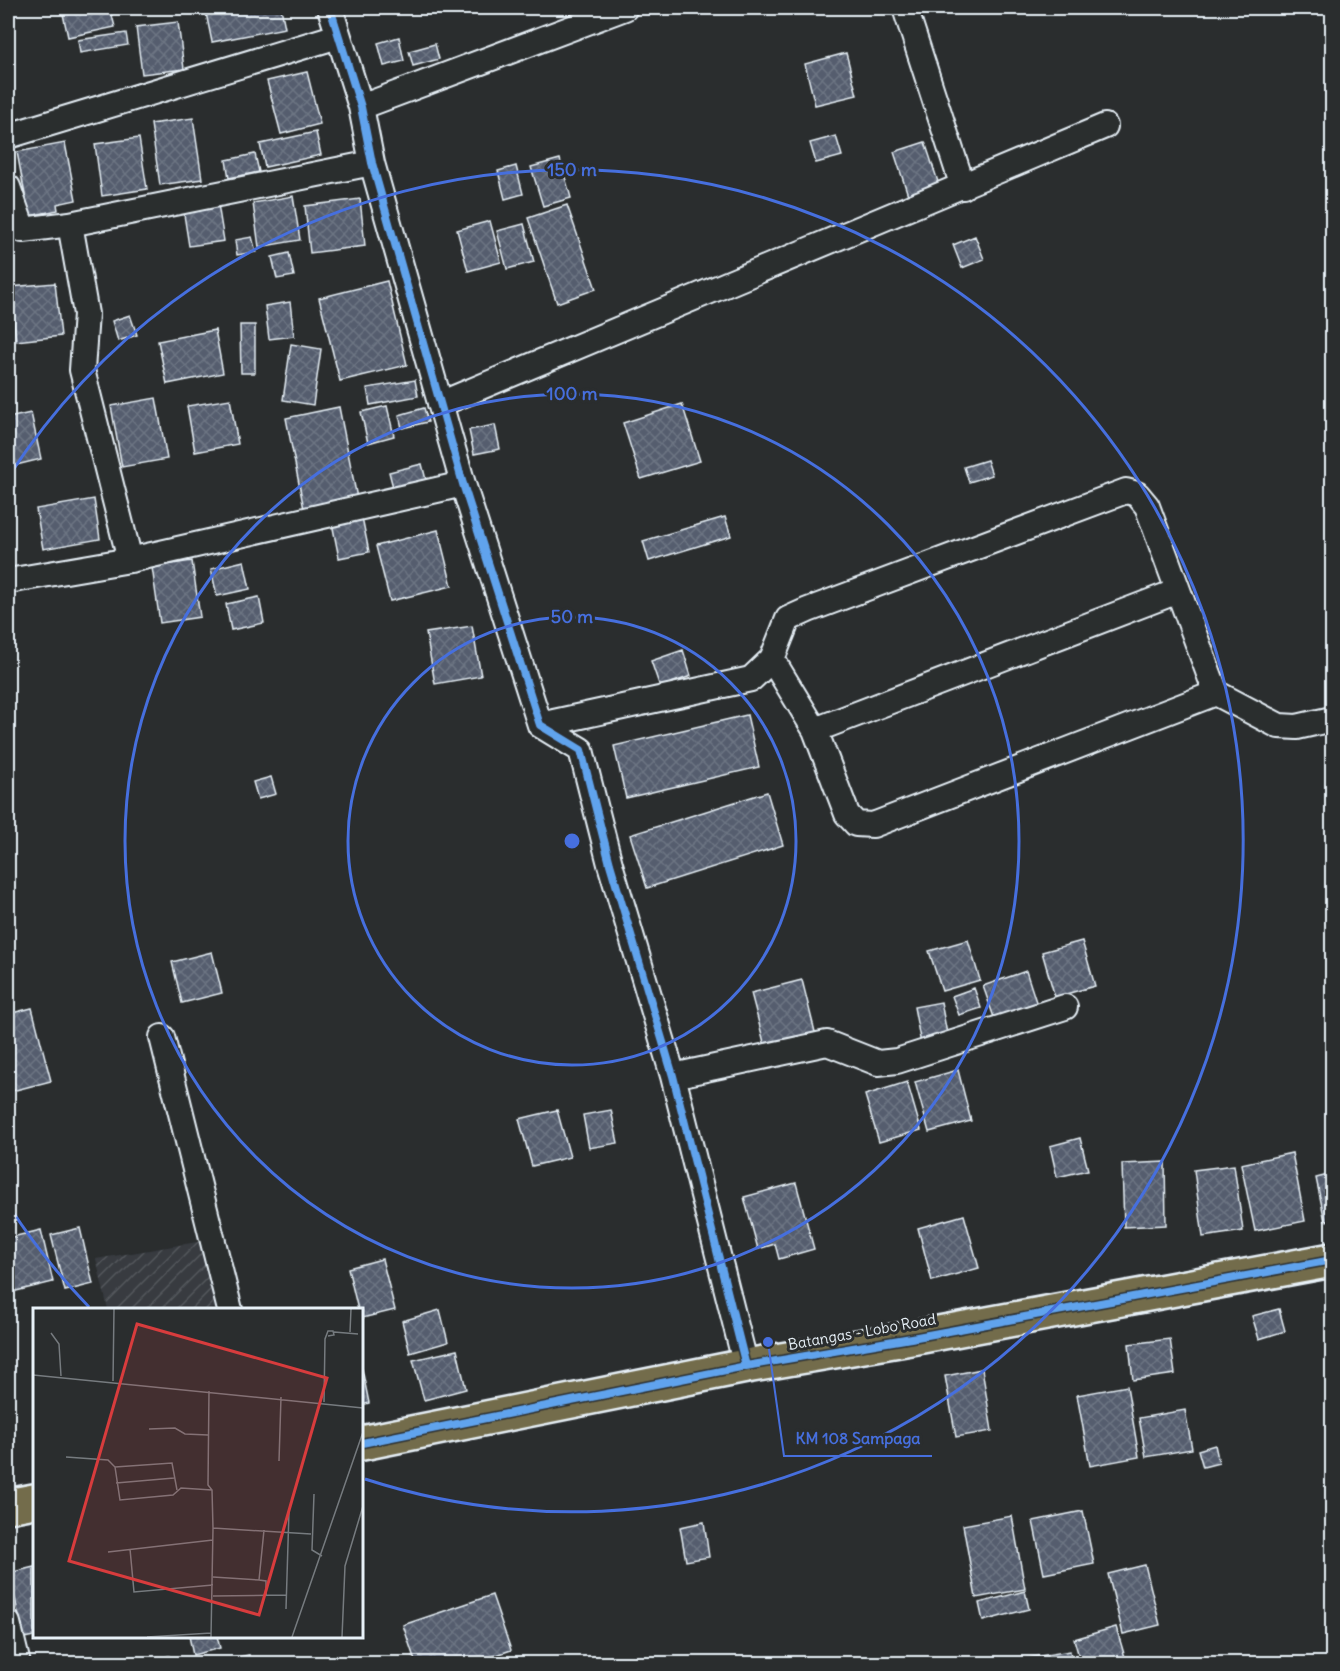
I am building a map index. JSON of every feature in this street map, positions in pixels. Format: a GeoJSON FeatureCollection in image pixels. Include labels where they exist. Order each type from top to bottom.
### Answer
{"type":"FeatureCollection","features":[{"type":"Feature","properties":{"kind":"main road","name":"Batangas - Lobo Road"},"geometry":{"type":"LineString","coordinates":[[363,1443],[746,1366],[1332,1260]]}},
{"type":"Feature","properties":{"kind":"main road"},"geometry":{"type":"LineString","coordinates":[[8,1506],[33,1501]]}},
{"type":"Feature","properties":{"kind":"street"},"geometry":{"type":"LineString","coordinates":[[330,8],[361,107],[372,163],[463,484],[540,725],[581,750],[613,875],[673,1076],[746,1366]]}},
{"type":"Feature","properties":{"kind":"street"},"geometry":{"type":"LineString","coordinates":[[361,107],[625,8]]}},
{"type":"Feature","properties":{"kind":"street"},"geometry":{"type":"LineString","coordinates":[[905,8],[963,187]]}},
{"type":"Feature","properties":{"kind":"street"},"geometry":{"type":"LineString","coordinates":[[8,136],[338,36]]}},
{"type":"Feature","properties":{"kind":"street"},"geometry":{"type":"LineString","coordinates":[[440,404],[1105,126]]}},
{"type":"Feature","properties":{"kind":"street"},"geometry":{"type":"LineString","coordinates":[[8,187],[23,230],[70,224],[372,163]]}},
{"type":"Feature","properties":{"kind":"street"},"geometry":{"type":"LineString","coordinates":[[70,224],[86,314],[82,370],[130,560]]}},
{"type":"Feature","properties":{"kind":"street"},"geometry":{"type":"LineString","coordinates":[[8,581],[130,560],[463,484]]}},
{"type":"Feature","properties":{"kind":"street"},"geometry":{"type":"LineString","coordinates":[[540,725],[751,679],[772,659],[788,619],[1126,491],[1137,494],[1147,506],[1216,693],[1279,726],[1296,727],[1332,719]]}},
{"type":"Feature","properties":{"kind":"street"},"geometry":{"type":"LineString","coordinates":[[815,730],[1178,591]]}},
{"type":"Feature","properties":{"kind":"street"},"geometry":{"type":"LineString","coordinates":[[772,659],[815,730],[847,814],[856,824],[873,825],[1216,693]]}},
{"type":"Feature","properties":{"kind":"street"},"geometry":{"type":"LineString","coordinates":[[673,1076],[827,1043],[878,1063],[897,1061],[1065,1007]]}},
{"type":"Feature","properties":{"kind":"street"},"geometry":{"type":"LineString","coordinates":[[162,1036],[230,1308]]}},
{"type":"Feature","properties":{"kind":"street"},"geometry":{"type":"LineString","coordinates":[[8,1623],[18,1664]]}},
{"type":"Feature","properties":{"kind":"shaded area"},"geometry":{"type":"Polygon","coordinates":[[[203,1241],[219,1308],[108,1308],[96,1259],[203,1241]]]}},
{"type":"Feature","properties":{"kind":"building"},"geometry":{"type":"Polygon","coordinates":[[[95,8],[110,8],[115,27],[68,37],[63,14],[95,8]]]}},
{"type":"Feature","properties":{"kind":"building"},"geometry":{"type":"Polygon","coordinates":[[[205,8],[281,8],[285,28],[212,42],[205,8]]]}},
{"type":"Feature","properties":{"kind":"building"},"geometry":{"type":"Polygon","coordinates":[[[178,22],[184,69],[142,74],[136,27],[178,22]]]}},
{"type":"Feature","properties":{"kind":"building"},"geometry":{"type":"Polygon","coordinates":[[[126,33],[128,45],[80,53],[78,40],[126,33]]]}},
{"type":"Feature","properties":{"kind":"building"},"geometry":{"type":"Polygon","coordinates":[[[399,37],[404,61],[384,66],[378,43],[399,37]]]}},
{"type":"Feature","properties":{"kind":"building"},"geometry":{"type":"Polygon","coordinates":[[[435,44],[439,59],[413,66],[409,51],[435,44]]]}},
{"type":"Feature","properties":{"kind":"building"},"geometry":{"type":"Polygon","coordinates":[[[846,53],[857,95],[815,105],[805,64],[846,53]]]}},
{"type":"Feature","properties":{"kind":"building"},"geometry":{"type":"Polygon","coordinates":[[[307,72],[320,124],[281,134],[267,81],[307,72]]]}},
{"type":"Feature","properties":{"kind":"building"},"geometry":{"type":"Polygon","coordinates":[[[193,118],[202,179],[160,185],[151,124],[193,118]]]}},
{"type":"Feature","properties":{"kind":"building"},"geometry":{"type":"Polygon","coordinates":[[[316,132],[321,155],[265,167],[260,144],[316,132]]]}},
{"type":"Feature","properties":{"kind":"building"},"geometry":{"type":"Polygon","coordinates":[[[836,136],[842,156],[816,163],[810,143],[836,136]]]}},
{"type":"Feature","properties":{"kind":"building"},"geometry":{"type":"Polygon","coordinates":[[[139,138],[147,189],[102,196],[95,144],[139,138]]]}},
{"type":"Feature","properties":{"kind":"building"},"geometry":{"type":"Polygon","coordinates":[[[925,142],[940,188],[909,198],[894,152],[925,142]]]}},
{"type":"Feature","properties":{"kind":"building"},"geometry":{"type":"Polygon","coordinates":[[[65,143],[76,200],[57,204],[58,210],[29,216],[17,152],[65,143]]]}},
{"type":"Feature","properties":{"kind":"building"},"geometry":{"type":"Polygon","coordinates":[[[255,154],[259,172],[229,178],[226,160],[255,154]]]}},
{"type":"Feature","properties":{"kind":"building"},"geometry":{"type":"Polygon","coordinates":[[[560,159],[571,198],[543,206],[531,167],[560,159]]]}},
{"type":"Feature","properties":{"kind":"building"},"geometry":{"type":"Polygon","coordinates":[[[516,166],[523,194],[505,199],[498,171],[516,166]]]}},
{"type":"Feature","properties":{"kind":"building"},"geometry":{"type":"Polygon","coordinates":[[[293,196],[300,240],[259,247],[253,203],[293,196]]]}},
{"type":"Feature","properties":{"kind":"building"},"geometry":{"type":"Polygon","coordinates":[[[360,199],[365,246],[310,253],[305,206],[360,199]]]}},
{"type":"Feature","properties":{"kind":"building"},"geometry":{"type":"Polygon","coordinates":[[[218,204],[224,241],[189,246],[183,208],[218,204]]]}},
{"type":"Feature","properties":{"kind":"building"},"geometry":{"type":"Polygon","coordinates":[[[567,205],[596,289],[557,303],[528,218],[567,205]]]}},
{"type":"Feature","properties":{"kind":"building"},"geometry":{"type":"Polygon","coordinates":[[[490,221],[501,262],[468,271],[457,230],[490,221]]]}},
{"type":"Feature","properties":{"kind":"building"},"geometry":{"type":"Polygon","coordinates":[[[524,224],[534,262],[507,269],[497,231],[524,224]]]}},
{"type":"Feature","properties":{"kind":"building"},"geometry":{"type":"Polygon","coordinates":[[[975,236],[984,259],[962,268],[953,245],[975,236]]]}},
{"type":"Feature","properties":{"kind":"building"},"geometry":{"type":"Polygon","coordinates":[[[252,237],[256,252],[237,255],[235,240],[252,237]]]}},
{"type":"Feature","properties":{"kind":"building"},"geometry":{"type":"Polygon","coordinates":[[[289,253],[294,276],[277,279],[272,257],[289,253]]]}},
{"type":"Feature","properties":{"kind":"building"},"geometry":{"type":"Polygon","coordinates":[[[387,281],[407,365],[340,381],[319,298],[387,281]]]}},
{"type":"Feature","properties":{"kind":"building"},"geometry":{"type":"Polygon","coordinates":[[[55,283],[61,336],[16,341],[10,287],[55,283]]]}},
{"type":"Feature","properties":{"kind":"building"},"geometry":{"type":"Polygon","coordinates":[[[290,302],[294,336],[269,339],[265,306],[290,302]]]}},
{"type":"Feature","properties":{"kind":"building"},"geometry":{"type":"Polygon","coordinates":[[[130,315],[137,335],[118,341],[112,321],[130,315]]]}},
{"type":"Feature","properties":{"kind":"building"},"geometry":{"type":"Polygon","coordinates":[[[240,325],[255,325],[255,373],[241,373],[240,325]]]}},
{"type":"Feature","properties":{"kind":"building"},"geometry":{"type":"Polygon","coordinates":[[[215,330],[223,373],[167,384],[158,341],[215,330]]]}},
{"type":"Feature","properties":{"kind":"building"},"geometry":{"type":"Polygon","coordinates":[[[291,344],[321,349],[313,405],[283,400],[291,344]]]}},
{"type":"Feature","properties":{"kind":"building"},"geometry":{"type":"Polygon","coordinates":[[[415,380],[418,396],[370,405],[367,388],[415,380]]]}},
{"type":"Feature","properties":{"kind":"building"},"geometry":{"type":"Polygon","coordinates":[[[156,398],[167,459],[122,467],[111,406],[156,398]]]}},
{"type":"Feature","properties":{"kind":"building"},"geometry":{"type":"Polygon","coordinates":[[[230,399],[238,444],[195,452],[187,406],[230,399]]]}},
{"type":"Feature","properties":{"kind":"building"},"geometry":{"type":"Polygon","coordinates":[[[682,404],[700,461],[641,479],[623,423],[682,404]]]}},
{"type":"Feature","properties":{"kind":"building"},"geometry":{"type":"Polygon","coordinates":[[[387,406],[394,436],[368,443],[361,412],[387,406]]]}},
{"type":"Feature","properties":{"kind":"building"},"geometry":{"type":"Polygon","coordinates":[[[339,407],[357,498],[304,509],[286,418],[339,407]]]}},
{"type":"Feature","properties":{"kind":"building"},"geometry":{"type":"Polygon","coordinates":[[[424,408],[428,422],[402,428],[399,415],[424,408]]]}},
{"type":"Feature","properties":{"kind":"building"},"geometry":{"type":"Polygon","coordinates":[[[31,413],[41,459],[8,467],[8,418],[31,413]]]}},
{"type":"Feature","properties":{"kind":"building"},"geometry":{"type":"Polygon","coordinates":[[[495,425],[500,449],[474,454],[469,430],[495,425]]]}},
{"type":"Feature","properties":{"kind":"building"},"geometry":{"type":"Polygon","coordinates":[[[987,460],[992,475],[969,482],[964,467],[987,460]]]}},
{"type":"Feature","properties":{"kind":"building"},"geometry":{"type":"Polygon","coordinates":[[[422,464],[427,484],[394,491],[389,472],[422,464]]]}},
{"type":"Feature","properties":{"kind":"building"},"geometry":{"type":"Polygon","coordinates":[[[94,499],[100,539],[43,549],[36,509],[94,499]]]}},
{"type":"Feature","properties":{"kind":"building"},"geometry":{"type":"Polygon","coordinates":[[[362,517],[369,552],[339,558],[332,523],[362,517]]]}},
{"type":"Feature","properties":{"kind":"building"},"geometry":{"type":"Polygon","coordinates":[[[725,517],[731,536],[649,561],[643,541],[725,517]]]}},
{"type":"Feature","properties":{"kind":"building"},"geometry":{"type":"Polygon","coordinates":[[[438,530],[452,586],[390,601],[376,546],[438,530]]]}},
{"type":"Feature","properties":{"kind":"building"},"geometry":{"type":"Polygon","coordinates":[[[192,561],[200,617],[160,623],[152,567],[192,561]]]}},
{"type":"Feature","properties":{"kind":"building"},"geometry":{"type":"Polygon","coordinates":[[[244,561],[250,589],[217,596],[211,569],[244,561]]]}},
{"type":"Feature","properties":{"kind":"building"},"geometry":{"type":"Polygon","coordinates":[[[259,597],[264,623],[231,630],[226,604],[259,597]]]}},
{"type":"Feature","properties":{"kind":"building"},"geometry":{"type":"Polygon","coordinates":[[[472,626],[481,676],[435,684],[426,633],[472,626]]]}},
{"type":"Feature","properties":{"kind":"building"},"geometry":{"type":"Polygon","coordinates":[[[683,650],[691,676],[660,687],[651,661],[683,650]]]}},
{"type":"Feature","properties":{"kind":"building"},"geometry":{"type":"Polygon","coordinates":[[[747,715],[759,767],[626,798],[614,746],[747,715]]]}},
{"type":"Feature","properties":{"kind":"building"},"geometry":{"type":"Polygon","coordinates":[[[271,777],[276,794],[258,799],[253,782],[271,777]]]}},
{"type":"Feature","properties":{"kind":"building"},"geometry":{"type":"Polygon","coordinates":[[[767,792],[783,845],[647,888],[630,835],[767,792]]]}},
{"type":"Feature","properties":{"kind":"building"},"geometry":{"type":"Polygon","coordinates":[[[968,940],[980,980],[942,991],[929,951],[968,940]]]}},
{"type":"Feature","properties":{"kind":"building"},"geometry":{"type":"Polygon","coordinates":[[[1082,941],[1095,986],[1055,997],[1042,952],[1082,941]]]}},
{"type":"Feature","properties":{"kind":"building"},"geometry":{"type":"Polygon","coordinates":[[[212,952],[222,993],[182,1003],[172,962],[212,952]]]}},
{"type":"Feature","properties":{"kind":"building"},"geometry":{"type":"Polygon","coordinates":[[[1026,971],[1038,1008],[996,1023],[983,986],[1026,971]]]}},
{"type":"Feature","properties":{"kind":"building"},"geometry":{"type":"Polygon","coordinates":[[[802,980],[816,1036],[766,1050],[751,993],[802,980]]]}},
{"type":"Feature","properties":{"kind":"building"},"geometry":{"type":"Polygon","coordinates":[[[974,988],[981,1008],[959,1015],[952,996],[974,988]]]}},
{"type":"Feature","properties":{"kind":"building"},"geometry":{"type":"Polygon","coordinates":[[[941,1002],[948,1039],[921,1044],[914,1007],[941,1002]]]}},
{"type":"Feature","properties":{"kind":"building"},"geometry":{"type":"Polygon","coordinates":[[[32,1008],[51,1081],[8,1092],[8,1014],[32,1008]]]}},
{"type":"Feature","properties":{"kind":"building"},"geometry":{"type":"Polygon","coordinates":[[[958,1070],[971,1121],[929,1132],[915,1082],[958,1070]]]}},
{"type":"Feature","properties":{"kind":"building"},"geometry":{"type":"Polygon","coordinates":[[[907,1082],[921,1130],[879,1142],[865,1095],[907,1082]]]}},
{"type":"Feature","properties":{"kind":"building"},"geometry":{"type":"Polygon","coordinates":[[[557,1110],[570,1157],[532,1166],[519,1119],[557,1110]]]}},
{"type":"Feature","properties":{"kind":"building"},"geometry":{"type":"Polygon","coordinates":[[[611,1110],[618,1143],[589,1148],[583,1115],[611,1110]]]}},
{"type":"Feature","properties":{"kind":"building"},"geometry":{"type":"Polygon","coordinates":[[[1080,1138],[1088,1170],[1057,1177],[1050,1146],[1080,1138]]]}},
{"type":"Feature","properties":{"kind":"building"},"geometry":{"type":"Polygon","coordinates":[[[1292,1153],[1305,1221],[1255,1231],[1241,1164],[1292,1153]]]}},
{"type":"Feature","properties":{"kind":"building"},"geometry":{"type":"Polygon","coordinates":[[[1165,1162],[1166,1225],[1124,1227],[1122,1164],[1165,1162]]]}},
{"type":"Feature","properties":{"kind":"building"},"geometry":{"type":"Polygon","coordinates":[[[1234,1165],[1243,1231],[1203,1237],[1194,1170],[1234,1165]]]}},
{"type":"Feature","properties":{"kind":"building"},"geometry":{"type":"Polygon","coordinates":[[[1332,1174],[1332,1220],[1325,1221],[1316,1178],[1332,1174]]]}},
{"type":"Feature","properties":{"kind":"building"},"geometry":{"type":"Polygon","coordinates":[[[796,1183],[814,1249],[779,1259],[775,1244],[758,1249],[744,1197],[796,1183]]]}},
{"type":"Feature","properties":{"kind":"building"},"geometry":{"type":"Polygon","coordinates":[[[964,1215],[979,1268],[932,1281],[918,1228],[964,1215]]]}},
{"type":"Feature","properties":{"kind":"building"},"geometry":{"type":"Polygon","coordinates":[[[80,1228],[93,1284],[65,1291],[51,1235],[80,1228]]]}},
{"type":"Feature","properties":{"kind":"building"},"geometry":{"type":"Polygon","coordinates":[[[41,1230],[53,1282],[8,1293],[8,1238],[41,1230]]]}},
{"type":"Feature","properties":{"kind":"building"},"geometry":{"type":"Polygon","coordinates":[[[382,1259],[395,1310],[363,1318],[363,1308],[358,1308],[348,1268],[382,1259]]]}},
{"type":"Feature","properties":{"kind":"building"},"geometry":{"type":"Polygon","coordinates":[[[1279,1309],[1285,1331],[1259,1339],[1252,1316],[1279,1309]]]}},
{"type":"Feature","properties":{"kind":"building"},"geometry":{"type":"Polygon","coordinates":[[[440,1310],[448,1342],[410,1353],[402,1321],[440,1310]]]}},
{"type":"Feature","properties":{"kind":"building"},"geometry":{"type":"Polygon","coordinates":[[[1170,1339],[1175,1374],[1133,1380],[1129,1344],[1170,1339]]]}},
{"type":"Feature","properties":{"kind":"building"},"geometry":{"type":"Polygon","coordinates":[[[457,1350],[466,1389],[424,1400],[413,1360],[457,1350]]]}},
{"type":"Feature","properties":{"kind":"building"},"geometry":{"type":"Polygon","coordinates":[[[982,1369],[992,1431],[956,1437],[945,1376],[982,1369]]]}},
{"type":"Feature","properties":{"kind":"building"},"geometry":{"type":"Polygon","coordinates":[[[363,1374],[369,1403],[363,1405],[363,1374]]]}},
{"type":"Feature","properties":{"kind":"building"},"geometry":{"type":"Polygon","coordinates":[[[1127,1386],[1139,1457],[1090,1466],[1077,1395],[1127,1386]]]}},
{"type":"Feature","properties":{"kind":"building"},"geometry":{"type":"Polygon","coordinates":[[[1185,1410],[1192,1449],[1146,1457],[1139,1418],[1185,1410]]]}},
{"type":"Feature","properties":{"kind":"building"},"geometry":{"type":"Polygon","coordinates":[[[1215,1445],[1219,1463],[1203,1467],[1198,1450],[1215,1445]]]}},
{"type":"Feature","properties":{"kind":"building"},"geometry":{"type":"Polygon","coordinates":[[[1083,1511],[1094,1564],[1044,1574],[1033,1521],[1083,1511]]]}},
{"type":"Feature","properties":{"kind":"building"},"geometry":{"type":"Polygon","coordinates":[[[1012,1516],[1025,1589],[976,1598],[963,1525],[1012,1516]]]}},
{"type":"Feature","properties":{"kind":"building"},"geometry":{"type":"Polygon","coordinates":[[[704,1522],[709,1557],[686,1561],[680,1527],[704,1522]]]}},
{"type":"Feature","properties":{"kind":"building"},"geometry":{"type":"Polygon","coordinates":[[[1145,1565],[1160,1625],[1123,1634],[1108,1574],[1145,1565]]]}},
{"type":"Feature","properties":{"kind":"building"},"geometry":{"type":"Polygon","coordinates":[[[33,1567],[33,1636],[24,1638],[9,1573],[33,1567]]]}},
{"type":"Feature","properties":{"kind":"building"},"geometry":{"type":"Polygon","coordinates":[[[1025,1591],[1029,1609],[983,1621],[979,1603],[1025,1591]]]}},
{"type":"Feature","properties":{"kind":"building"},"geometry":{"type":"Polygon","coordinates":[[[492,1595],[511,1650],[471,1664],[416,1664],[403,1625],[492,1595]]]}},
{"type":"Feature","properties":{"kind":"building"},"geometry":{"type":"Polygon","coordinates":[[[1116,1627],[1127,1664],[1081,1664],[1074,1639],[1116,1627]]]}},
{"type":"Feature","properties":{"kind":"building"},"geometry":{"type":"Polygon","coordinates":[[[189,1638],[218,1638],[220,1648],[193,1655],[189,1638]]]}},
{"type":"Feature","properties":{"kind":"building"},"geometry":{"type":"Polygon","coordinates":[[[1070,1651],[1072,1664],[1028,1664],[1027,1658],[1070,1651]]]}},
{"type":"Feature","properties":{"kind":"building"},"geometry":{"type":"Polygon","coordinates":[[[249,1655],[251,1664],[207,1664],[249,1655]]]}},
{"type":"Feature","properties":{"kind":"building"},"geometry":{"type":"Polygon","coordinates":[[[169,1656],[171,1664],[139,1664],[139,1663],[169,1656]]]}},
{"type":"Feature","properties":{"kind":"cycle path"},"geometry":{"type":"LineString","coordinates":[[330,8],[361,107],[372,163],[463,484],[540,725],[581,750],[610,864],[673,1076],[746,1366]]}},
{"type":"Feature","properties":{"kind":"cycle path"},"geometry":{"type":"LineString","coordinates":[[363,1443],[746,1366],[917,1337],[1332,1260]]}},
{"type":"Feature","properties":{"kind":"place","name":"KM 108 Sampaga"},"geometry":{"type":"Point","coordinates":[768,1342]}}]}
